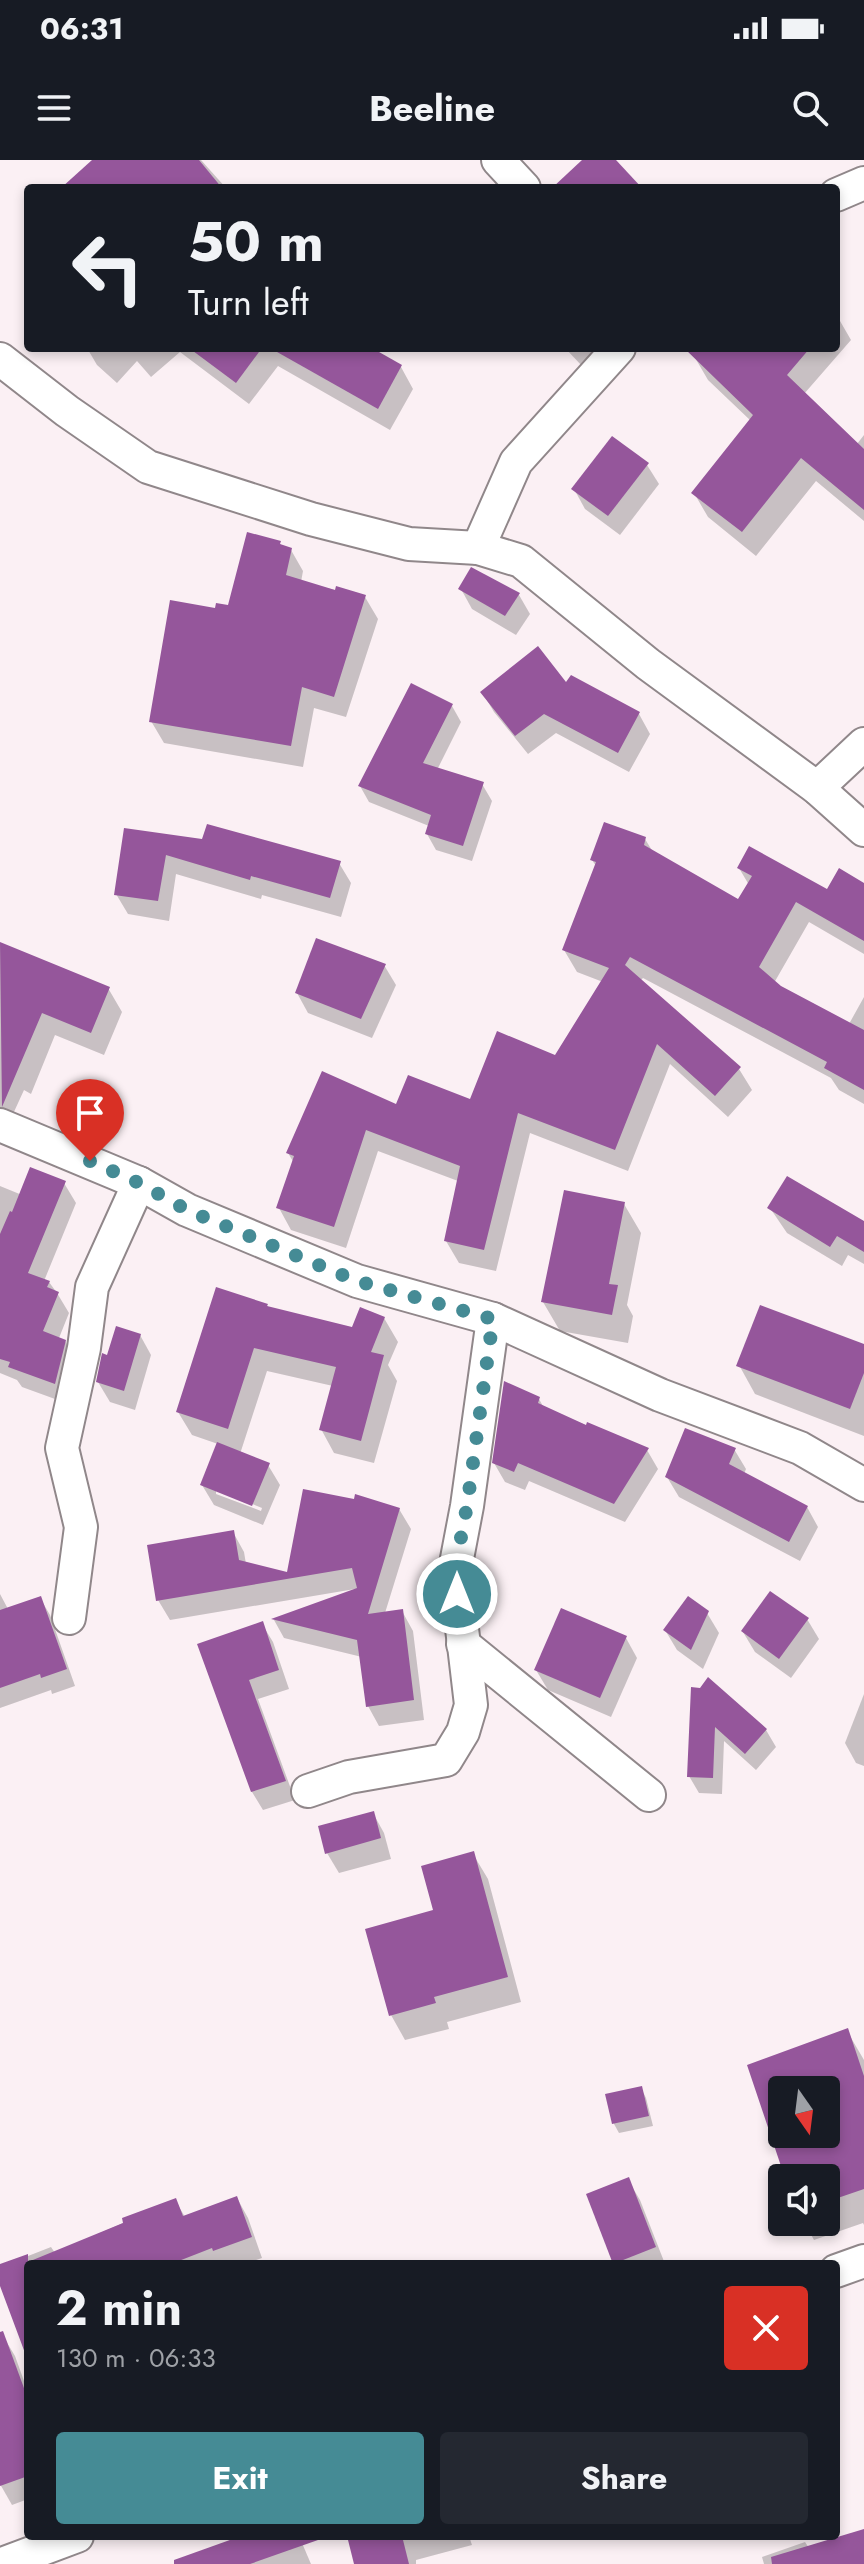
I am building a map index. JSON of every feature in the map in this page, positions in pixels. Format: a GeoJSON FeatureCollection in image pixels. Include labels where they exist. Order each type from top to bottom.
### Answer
{"type":"FeatureCollection","features":[{"type":"Feature","properties":{"kind":"street"},"geometry":{"type":"LineString","coordinates":[[498,160],[520,184]]}},
{"type":"Feature","properties":{"kind":"street"},"geometry":{"type":"LineString","coordinates":[[840,193],[864,183]]}},
{"type":"Feature","properties":{"kind":"street"},"geometry":{"type":"LineString","coordinates":[[478,548],[516,462],[615,352]]}},
{"type":"Feature","properties":{"kind":"street"},"geometry":{"type":"LineString","coordinates":[[0,359],[67,411],[148,467],[311,519],[409,544],[478,548],[521,561],[648,664],[817,788],[864,830]]}},
{"type":"Feature","properties":{"kind":"street"},"geometry":{"type":"LineString","coordinates":[[817,788],[864,744]]}},
{"type":"Feature","properties":{"kind":"street"},"geometry":{"type":"LineString","coordinates":[[0,1125],[139,1183],[187,1210],[357,1281],[493,1319],[660,1395],[800,1448],[864,1485]]}},
{"type":"Feature","properties":{"kind":"street"},"geometry":{"type":"LineString","coordinates":[[69,1618],[81,1527],[62,1448],[84,1348],[92,1287],[139,1183]]}},
{"type":"Feature","properties":{"kind":"street"},"geometry":{"type":"LineString","coordinates":[[308,1791],[349,1777],[446,1760],[463,1732],[471,1705],[455,1569],[493,1319]]}},
{"type":"Feature","properties":{"kind":"street"},"geometry":{"type":"LineString","coordinates":[[463,1644],[649,1795]]}},
{"type":"Feature","properties":{"kind":"street"},"geometry":{"type":"LineString","coordinates":[[840,2270],[864,2261]]}},
{"type":"Feature","properties":{"kind":"street"},"geometry":{"type":"LineString","coordinates":[[4,2555],[62,2540]]}},
{"type":"Feature","properties":{"kind":"building"},"geometry":{"type":"Polygon","coordinates":[[[92,160],[199,160],[219,184],[65,184],[92,160]]]}},
{"type":"Feature","properties":{"kind":"building"},"geometry":{"type":"Polygon","coordinates":[[[582,160],[616,160],[638,184],[556,184],[582,160]]]}},
{"type":"Feature","properties":{"kind":"building"},"geometry":{"type":"Polygon","coordinates":[[[194,352],[259,352],[236,383],[194,352]]]}},
{"type":"Feature","properties":{"kind":"building"},"geometry":{"type":"Polygon","coordinates":[[[277,352],[379,352],[402,365],[378,409],[277,352]]]}},
{"type":"Feature","properties":{"kind":"building"},"geometry":{"type":"Polygon","coordinates":[[[688,352],[807,352],[787,375],[864,449],[864,510],[801,458],[742,532],[691,493],[753,415],[688,352]]]}},
{"type":"Feature","properties":{"kind":"building"},"geometry":{"type":"Polygon","coordinates":[[[612,436],[649,463],[608,516],[571,489],[612,436]]]}},
{"type":"Feature","properties":{"kind":"building"},"geometry":{"type":"Polygon","coordinates":[[[247,532],[281,541],[280,544],[292,548],[286,575],[335,590],[336,586],[366,595],[334,697],[302,687],[291,746],[149,722],[170,600],[215,608],[216,603],[228,605],[247,532]]]}},
{"type":"Feature","properties":{"kind":"building"},"geometry":{"type":"Polygon","coordinates":[[[471,567],[520,593],[505,616],[458,589],[471,567]]]}},
{"type":"Feature","properties":{"kind":"building"},"geometry":{"type":"Polygon","coordinates":[[[538,646],[566,682],[571,675],[640,712],[618,753],[544,714],[515,736],[480,692],[538,646]]]}},
{"type":"Feature","properties":{"kind":"building"},"geometry":{"type":"Polygon","coordinates":[[[411,683],[453,704],[423,763],[484,782],[463,846],[425,834],[431,815],[358,786],[411,683]]]}},
{"type":"Feature","properties":{"kind":"building"},"geometry":{"type":"Polygon","coordinates":[[[604,822],[646,837],[644,845],[738,899],[752,876],[737,868],[749,846],[827,889],[839,868],[864,883],[864,941],[796,902],[759,967],[781,986],[864,1030],[864,1090],[824,1068],[827,1062],[630,957],[625,965],[741,1067],[715,1096],[657,1044],[615,1150],[518,1113],[484,1250],[444,1241],[460,1166],[366,1130],[334,1227],[276,1208],[294,1156],[286,1153],[322,1071],[396,1104],[408,1075],[470,1099],[497,1031],[555,1055],[609,968],[562,950],[596,862],[590,860],[604,822]]]}},
{"type":"Feature","properties":{"kind":"building"},"geometry":{"type":"Polygon","coordinates":[[[207,824],[341,861],[330,898],[251,876],[250,880],[166,855],[158,901],[114,895],[124,828],[202,839],[207,824]]]}},
{"type":"Feature","properties":{"kind":"building"},"geometry":{"type":"Polygon","coordinates":[[[316,938],[386,964],[361,1019],[295,993],[316,938]]]}},
{"type":"Feature","properties":{"kind":"building"},"geometry":{"type":"Polygon","coordinates":[[[0,942],[110,987],[91,1033],[42,1013],[2,1107],[0,942]]]}},
{"type":"Feature","properties":{"kind":"building"},"geometry":{"type":"Polygon","coordinates":[[[30,1167],[66,1181],[28,1273],[50,1281],[47,1287],[59,1292],[43,1331],[66,1340],[55,1384],[8,1367],[10,1362],[0,1359],[0,1234],[30,1167]]]}},
{"type":"Feature","properties":{"kind":"building"},"geometry":{"type":"Polygon","coordinates":[[[787,1176],[864,1221],[864,1252],[837,1236],[830,1247],[767,1208],[787,1176]]]}},
{"type":"Feature","properties":{"kind":"building"},"geometry":{"type":"Polygon","coordinates":[[[564,1190],[625,1202],[609,1284],[618,1285],[612,1315],[541,1302],[564,1190]]]}},
{"type":"Feature","properties":{"kind":"building"},"geometry":{"type":"Polygon","coordinates":[[[216,1287],[267,1306],[352,1327],[360,1307],[385,1317],[371,1352],[384,1355],[361,1441],[319,1430],[336,1367],[254,1348],[228,1429],[176,1412],[216,1287]]]}},
{"type":"Feature","properties":{"kind":"building"},"geometry":{"type":"Polygon","coordinates":[[[760,1305],[864,1344],[864,1373],[850,1409],[736,1366],[760,1305]]]}},
{"type":"Feature","properties":{"kind":"building"},"geometry":{"type":"Polygon","coordinates":[[[116,1326],[141,1334],[124,1391],[96,1382],[102,1353],[107,1355],[116,1326]]]}},
{"type":"Feature","properties":{"kind":"building"},"geometry":{"type":"Polygon","coordinates":[[[504,1381],[540,1397],[538,1403],[649,1448],[614,1504],[518,1463],[514,1472],[492,1463],[504,1381]]]}},
{"type":"Feature","properties":{"kind":"building"},"geometry":{"type":"Polygon","coordinates":[[[685,1428],[736,1448],[729,1464],[808,1506],[789,1542],[665,1477],[685,1428]]]}},
{"type":"Feature","properties":{"kind":"building"},"geometry":{"type":"Polygon","coordinates":[[[217,1442],[270,1463],[252,1506],[200,1485],[217,1442]]]}},
{"type":"Feature","properties":{"kind":"building"},"geometry":{"type":"Polygon","coordinates":[[[303,1489],[354,1499],[355,1494],[400,1508],[368,1614],[403,1609],[414,1700],[366,1707],[357,1640],[271,1619],[357,1588],[352,1568],[156,1601],[147,1545],[234,1530],[239,1560],[287,1572],[303,1489]]]}},
{"type":"Feature","properties":{"kind":"building"},"geometry":{"type":"Polygon","coordinates":[[[770,1591],[809,1618],[779,1659],[741,1631],[770,1591]]]}},
{"type":"Feature","properties":{"kind":"building"},"geometry":{"type":"Polygon","coordinates":[[[41,1596],[67,1669],[41,1678],[40,1674],[0,1688],[0,1610],[41,1596]]]}},
{"type":"Feature","properties":{"kind":"building"},"geometry":{"type":"Polygon","coordinates":[[[688,1596],[709,1611],[691,1650],[663,1630],[688,1596]]]}},
{"type":"Feature","properties":{"kind":"building"},"geometry":{"type":"Polygon","coordinates":[[[561,1608],[627,1636],[600,1698],[534,1670],[561,1608]]]}},
{"type":"Feature","properties":{"kind":"building"},"geometry":{"type":"Polygon","coordinates":[[[263,1621],[279,1670],[249,1680],[286,1781],[251,1792],[197,1644],[263,1621]]]}},
{"type":"Feature","properties":{"kind":"building"},"geometry":{"type":"Polygon","coordinates":[[[708,1677],[767,1729],[745,1754],[715,1727],[713,1778],[687,1777],[691,1687],[700,1688],[708,1677]]]}},
{"type":"Feature","properties":{"kind":"building"},"geometry":{"type":"Polygon","coordinates":[[[374,1811],[381,1838],[325,1854],[318,1826],[374,1811]]]}},
{"type":"Feature","properties":{"kind":"building"},"geometry":{"type":"Polygon","coordinates":[[[474,1851],[508,1977],[434,1997],[436,2003],[389,2016],[365,1929],[433,1910],[421,1866],[474,1851]]]}},
{"type":"Feature","properties":{"kind":"building"},"geometry":{"type":"Polygon","coordinates":[[[848,2028],[864,2076],[864,2189],[840,2197],[840,2164],[780,2164],[775,2148],[840,2148],[840,2076],[768,2076],[768,2127],[747,2065],[848,2028]]]}},
{"type":"Feature","properties":{"kind":"building"},"geometry":{"type":"Polygon","coordinates":[[[642,2086],[649,2116],[612,2124],[605,2094],[642,2086]]]}},
{"type":"Feature","properties":{"kind":"building"},"geometry":{"type":"Polygon","coordinates":[[[629,2177],[656,2247],[623,2260],[611,2260],[586,2194],[629,2177]]]}},
{"type":"Feature","properties":{"kind":"building"},"geometry":{"type":"Polygon","coordinates":[[[237,2196],[252,2237],[181,2260],[33,2260],[123,2223],[122,2218],[176,2198],[183,2216],[237,2196]]]}},
{"type":"Feature","properties":{"kind":"building"},"geometry":{"type":"Polygon","coordinates":[[[28,2254],[28,2260],[24,2260],[24,2350],[0,2286],[0,2264],[28,2254]]]}},
{"type":"Feature","properties":{"kind":"building"},"geometry":{"type":"Polygon","coordinates":[[[3,2331],[24,2388],[24,2477],[0,2486],[0,2332],[3,2331]]]}},
{"type":"Feature","properties":{"kind":"building"},"geometry":{"type":"Polygon","coordinates":[[[864,2529],[864,2564],[772,2564],[771,2557],[827,2540],[840,2540],[840,2536],[864,2529]]]}},
{"type":"Feature","properties":{"kind":"building"},"geometry":{"type":"Polygon","coordinates":[[[230,2540],[318,2540],[250,2564],[174,2564],[174,2560],[230,2540]]]}},
{"type":"Feature","properties":{"kind":"building"},"geometry":{"type":"Polygon","coordinates":[[[348,2540],[403,2540],[409,2564],[354,2564],[348,2540]]]}},
{"type":"Feature","properties":{"kind":"route"},"geometry":{"type":"LineString","coordinates":[[90,1161],[139,1183],[187,1210],[357,1281],[493,1319],[455,1569],[457,1594]]}}]}
